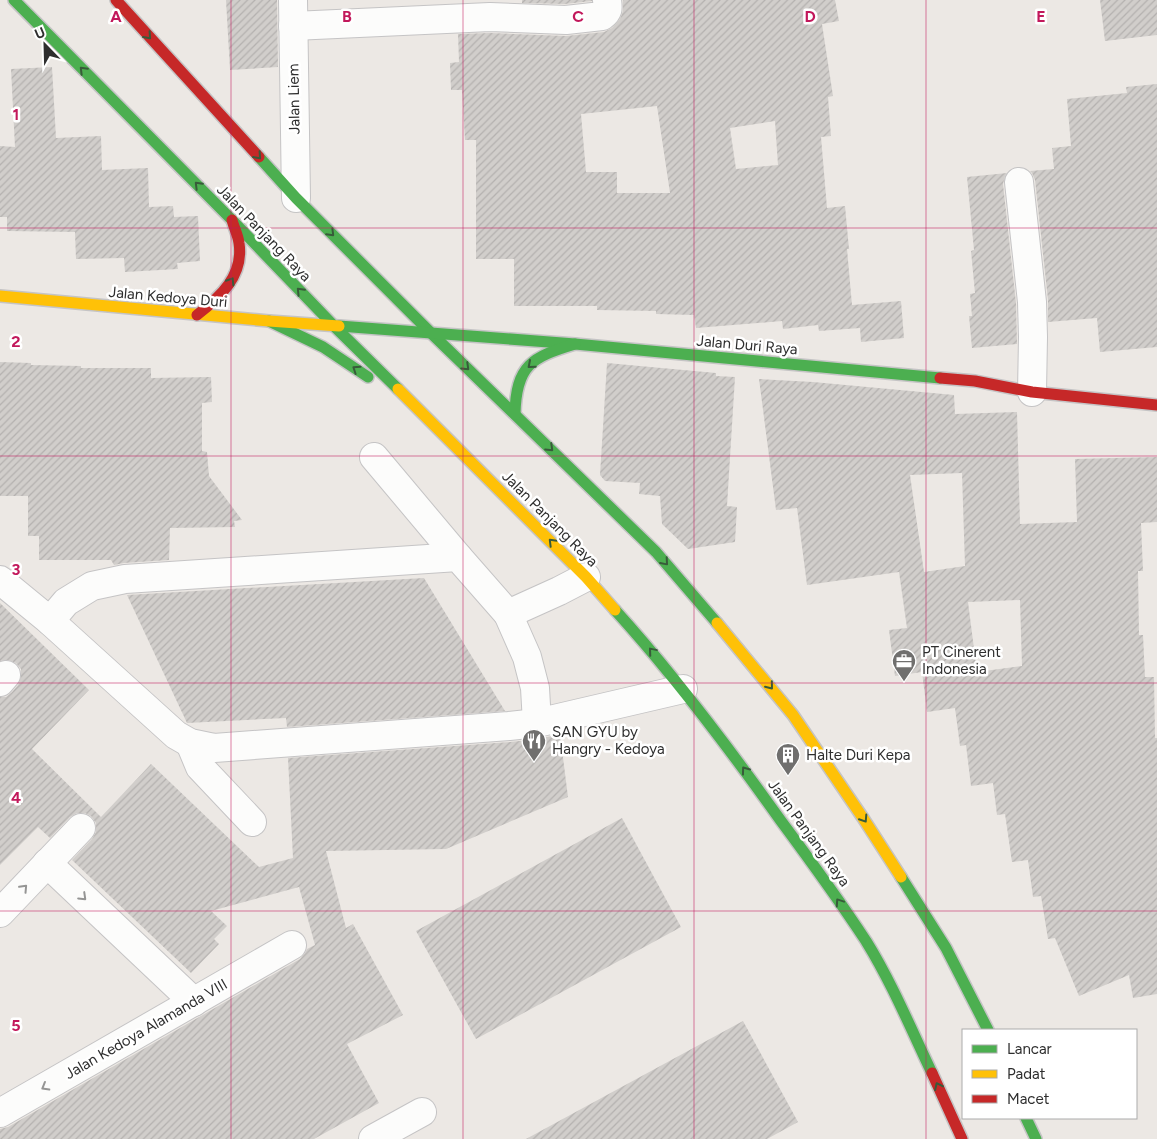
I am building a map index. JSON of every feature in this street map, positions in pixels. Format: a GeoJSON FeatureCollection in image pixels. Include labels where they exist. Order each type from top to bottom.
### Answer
{"type":"FeatureCollection","features":[{"type":"Feature","properties":{"kind":"main road","name":"Jalan Panjang Raya"},"geometry":{"type":"LineString","coordinates":[[14,0],[334,326],[586,577],[683,689],[713,726],[758,788],[866,942],[889,983],[962,1139]]}},
{"type":"Feature","properties":{"kind":"main road"},"geometry":{"type":"LineString","coordinates":[[116,0],[296,198],[430,333],[656,552],[739,648],[793,715],[863,818],[946,948],[987,1029]]}},
{"type":"Feature","properties":{"kind":"main road"},"geometry":{"type":"LineString","coordinates":[[197,315],[228,288],[236,274],[239,259],[239,243],[232,220]]}},
{"type":"Feature","properties":{"kind":"main road","name":"Jalan Kedoya Duri"},"geometry":{"type":"LineString","coordinates":[[0,296],[334,326]]}},
{"type":"Feature","properties":{"kind":"main road"},"geometry":{"type":"LineString","coordinates":[[269,321],[323,347],[426,416]]}},
{"type":"Feature","properties":{"kind":"main road","name":"Jalan Duri Raya"},"geometry":{"type":"LineString","coordinates":[[334,326],[575,344],[975,381],[1032,392],[1157,404]]}},
{"type":"Feature","properties":{"kind":"main road"},"geometry":{"type":"LineString","coordinates":[[515,414],[515,397],[519,381],[526,368],[538,358],[575,344]]}},
{"type":"Feature","properties":{"kind":"main road"},"geometry":{"type":"LineString","coordinates":[[1026,1119],[1036,1139]]}},
{"type":"Feature","properties":{"kind":"street"},"geometry":{"type":"LineString","coordinates":[[292,13],[490,16],[566,20],[602,16],[607,13],[608,4]]}},
{"type":"Feature","properties":{"kind":"street","name":"Jalan Liem"},"geometry":{"type":"LineString","coordinates":[[292,13],[296,198]]}},
{"type":"Feature","properties":{"kind":"street"},"geometry":{"type":"LineString","coordinates":[[1019,182],[1032,302],[1032,392]]}},
{"type":"Feature","properties":{"kind":"street"},"geometry":{"type":"LineString","coordinates":[[374,457],[508,614],[527,657],[535,688],[537,722]]}},
{"type":"Feature","properties":{"kind":"street"},"geometry":{"type":"LineString","coordinates":[[50,622],[66,602],[92,586],[125,579],[458,556]]}},
{"type":"Feature","properties":{"kind":"street"},"geometry":{"type":"LineString","coordinates":[[508,614],[586,577]]}},
{"type":"Feature","properties":{"kind":"street"},"geometry":{"type":"LineString","coordinates":[[0,580],[50,622],[176,735],[190,743],[214,748],[509,726],[537,722],[683,689]]}},
{"type":"Feature","properties":{"kind":"street"},"geometry":{"type":"LineString","coordinates":[[190,743],[200,767],[252,822]]}},
{"type":"Feature","properties":{"kind":"street"},"geometry":{"type":"LineString","coordinates":[[0,914],[81,828]]}},
{"type":"Feature","properties":{"kind":"street"},"geometry":{"type":"LineString","coordinates":[[47,863],[194,1002]]}},
{"type":"Feature","properties":{"kind":"street","name":"Jalan Kedoya Alamanda VIII"},"geometry":{"type":"LineString","coordinates":[[0,1113],[292,945]]}},
{"type":"Feature","properties":{"kind":"street"},"geometry":{"type":"LineString","coordinates":[[373,1139],[422,1112]]}},
{"type":"Feature","properties":{"kind":"building"},"geometry":{"type":"Polygon","coordinates":[[[226,0],[277,0],[278,67],[230,70],[226,0]]]}},
{"type":"Feature","properties":{"kind":"building"},"geometry":{"type":"Polygon","coordinates":[[[522,0],[592,1],[565,4],[522,3],[522,0]]]}},
{"type":"Feature","properties":{"kind":"building"},"geometry":{"type":"Polygon","coordinates":[[[623,0],[835,0],[839,21],[822,24],[833,96],[828,97],[831,136],[821,137],[827,208],[845,206],[852,305],[901,301],[904,338],[861,342],[860,328],[819,331],[818,325],[783,329],[782,321],[696,328],[694,315],[656,314],[656,311],[597,310],[597,306],[514,306],[514,259],[476,259],[476,140],[465,140],[462,90],[451,90],[450,63],[459,62],[458,34],[490,33],[566,36],[604,32],[612,28],[620,19],[623,11],[623,0]],[[657,106],[581,114],[586,172],[617,172],[617,193],[670,193],[657,106]],[[775,121],[730,128],[736,169],[778,165],[775,121]]]}},
{"type":"Feature","properties":{"kind":"building"},"geometry":{"type":"Polygon","coordinates":[[[1100,0],[1157,0],[1157,35],[1105,41],[1100,0]]]}},
{"type":"Feature","properties":{"kind":"building"},"geometry":{"type":"Polygon","coordinates":[[[52,67],[56,138],[101,136],[102,170],[148,168],[149,207],[173,206],[174,217],[198,216],[200,261],[177,263],[178,269],[125,272],[124,258],[76,259],[75,232],[7,231],[7,217],[0,217],[0,146],[15,147],[11,69],[52,67]]]}},
{"type":"Feature","properties":{"kind":"building"},"geometry":{"type":"Polygon","coordinates":[[[1157,84],[1157,347],[1100,352],[1097,318],[1048,322],[1048,300],[1035,180],[1030,171],[1054,169],[1052,148],[1071,146],[1067,99],[1127,93],[1126,87],[1157,84]]]}},
{"type":"Feature","properties":{"kind":"building"},"geometry":{"type":"Polygon","coordinates":[[[1007,173],[1003,184],[1016,303],[1017,344],[972,348],[969,316],[972,316],[970,294],[975,293],[971,251],[974,250],[967,177],[1007,173]]]}},
{"type":"Feature","properties":{"kind":"building"},"geometry":{"type":"Polygon","coordinates":[[[0,362],[81,366],[81,368],[151,368],[151,378],[211,377],[212,402],[202,403],[202,451],[207,452],[209,476],[242,520],[234,521],[235,527],[170,528],[169,560],[114,565],[111,560],[39,560],[39,536],[28,536],[28,496],[0,496],[0,362]]]}},
{"type":"Feature","properties":{"kind":"building"},"geometry":{"type":"Polygon","coordinates":[[[607,363],[716,373],[716,376],[735,377],[727,506],[737,507],[735,542],[688,549],[662,524],[660,496],[639,494],[640,483],[605,481],[600,475],[607,363]]]}},
{"type":"Feature","properties":{"kind":"building"},"geometry":{"type":"Polygon","coordinates":[[[759,379],[954,395],[955,414],[1017,412],[1020,524],[1077,522],[1075,459],[1157,457],[1157,522],[1141,523],[1143,571],[1138,571],[1139,635],[1143,635],[1145,677],[1154,677],[1155,738],[1157,738],[1157,994],[1133,998],[1129,975],[1079,996],[1055,938],[1048,939],[1041,896],[1033,897],[1028,860],[1012,862],[1005,814],[997,815],[993,783],[971,786],[966,745],[960,746],[955,708],[927,712],[922,672],[895,676],[889,630],[907,628],[899,572],[807,585],[797,508],[776,510],[759,379]],[[962,473],[910,475],[924,572],[965,566],[962,473]],[[1020,600],[968,602],[977,672],[1022,666],[1020,600]]]}},
{"type":"Feature","properties":{"kind":"building"},"geometry":{"type":"Polygon","coordinates":[[[424,578],[505,711],[287,727],[286,718],[187,723],[127,595],[424,578]]]}},
{"type":"Feature","properties":{"kind":"building"},"geometry":{"type":"Polygon","coordinates":[[[0,603],[89,690],[32,749],[101,817],[151,764],[259,867],[293,858],[288,758],[510,742],[539,739],[560,734],[568,797],[446,849],[326,851],[346,928],[353,924],[403,1015],[347,1044],[379,1103],[314,1139],[0,1139],[0,1129],[8,1127],[300,959],[307,949],[315,945],[299,887],[211,911],[227,926],[214,939],[219,944],[191,973],[72,860],[92,839],[96,832],[96,823],[91,816],[85,813],[77,813],[70,817],[50,838],[38,827],[0,865],[0,697],[6,697],[18,685],[21,669],[16,663],[8,660],[0,661],[0,603]]]}},
{"type":"Feature","properties":{"kind":"building"},"geometry":{"type":"Polygon","coordinates":[[[622,818],[681,927],[476,1039],[416,931],[622,818]]]}},
{"type":"Feature","properties":{"kind":"building"},"geometry":{"type":"Polygon","coordinates":[[[743,1021],[798,1122],[767,1139],[526,1139],[743,1021]]]}},
{"type":"Feature","properties":{"kind":"traffic: fast"},"geometry":{"type":"LineString","coordinates":[[14,0],[398,389]]}},
{"type":"Feature","properties":{"kind":"traffic: fast"},"geometry":{"type":"LineString","coordinates":[[259,157],[296,198],[431,333],[656,552],[717,623]]}},
{"type":"Feature","properties":{"kind":"traffic: fast"},"geometry":{"type":"LineString","coordinates":[[269,321],[323,347],[368,377]]}},
{"type":"Feature","properties":{"kind":"traffic: fast"},"geometry":{"type":"LineString","coordinates":[[339,326],[575,344],[940,378]]}},
{"type":"Feature","properties":{"kind":"traffic: fast"},"geometry":{"type":"LineString","coordinates":[[515,414],[519,384],[529,366],[537,359],[575,344]]}},
{"type":"Feature","properties":{"kind":"traffic: fast"},"geometry":{"type":"LineString","coordinates":[[615,610],[701,713],[814,865],[845,910],[866,941],[884,973],[932,1073]]}},
{"type":"Feature","properties":{"kind":"traffic: fast"},"geometry":{"type":"LineString","coordinates":[[901,877],[946,948],[987,1029]]}},
{"type":"Feature","properties":{"kind":"traffic: fast"},"geometry":{"type":"LineString","coordinates":[[1026,1119],[1036,1139]]}},
{"type":"Feature","properties":{"kind":"traffic: slow"},"geometry":{"type":"LineString","coordinates":[[0,296],[339,326]]}},
{"type":"Feature","properties":{"kind":"traffic: slow"},"geometry":{"type":"LineString","coordinates":[[398,389],[586,577],[615,610]]}},
{"type":"Feature","properties":{"kind":"traffic: slow"},"geometry":{"type":"LineString","coordinates":[[717,623],[793,715],[901,877]]}},
{"type":"Feature","properties":{"kind":"traffic: jam"},"geometry":{"type":"LineString","coordinates":[[116,0],[259,157]]}},
{"type":"Feature","properties":{"kind":"traffic: jam"},"geometry":{"type":"LineString","coordinates":[[197,315],[222,293],[234,276],[238,266],[240,255],[239,243],[232,220]]}},
{"type":"Feature","properties":{"kind":"traffic: jam"},"geometry":{"type":"LineString","coordinates":[[940,378],[975,381],[1032,392],[1157,405]]}},
{"type":"Feature","properties":{"kind":"traffic: jam"},"geometry":{"type":"LineString","coordinates":[[932,1073],[962,1139]]}},
{"type":"Feature","properties":{"kind":"place","name":"PT Cinerent Indonesia"},"geometry":{"type":"Point","coordinates":[904,682]}},
{"type":"Feature","properties":{"kind":"place","name":"SAN GYU by Hangry - Kedoya"},"geometry":{"type":"Point","coordinates":[534,762]}},
{"type":"Feature","properties":{"kind":"place","name":"Halte Duri Kepa"},"geometry":{"type":"Point","coordinates":[788,776]}}]}
